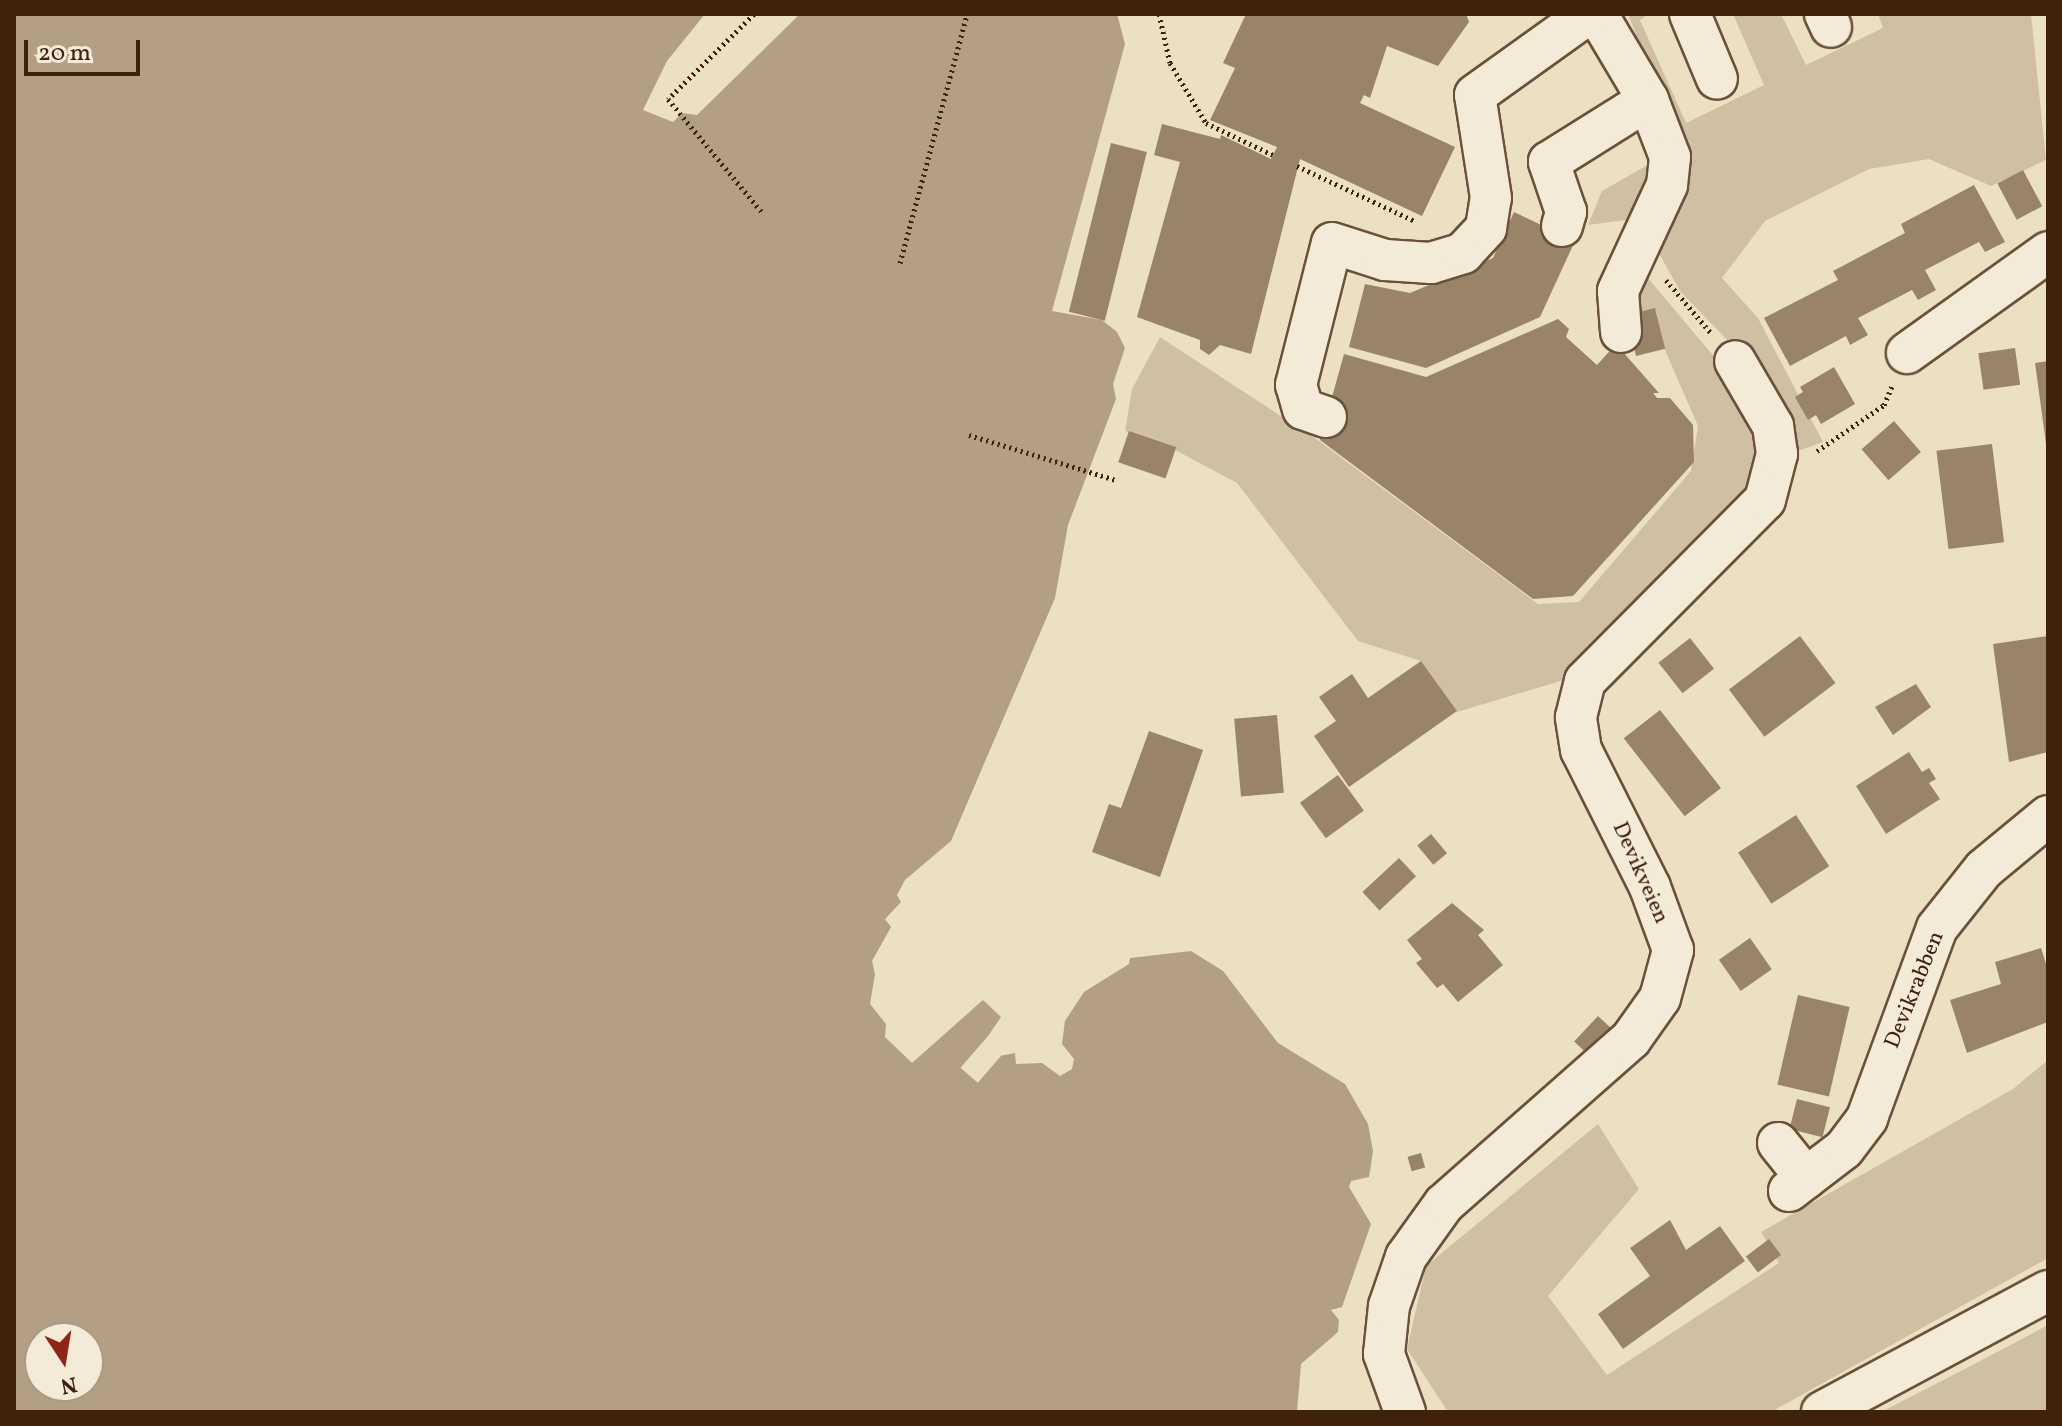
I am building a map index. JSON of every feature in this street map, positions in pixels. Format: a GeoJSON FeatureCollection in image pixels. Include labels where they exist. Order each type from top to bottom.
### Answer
{"type":"FeatureCollection","features":[{"type":"Feature","properties":{"kind":"street"},"geometry":{"type":"LineString","coordinates":[[1326,417],[1303,409],[1296,385],[1332,243],[1385,260],[1431,263],[1463,253],[1486,228],[1491,198],[1475,95],[1588,14]]}},
{"type":"Feature","properties":{"kind":"street"},"geometry":{"type":"LineString","coordinates":[[1597,14],[1648,100],[1670,157],[1667,185],[1618,291],[1621,332]]}},
{"type":"Feature","properties":{"kind":"street"},"geometry":{"type":"LineString","coordinates":[[1690,14],[1717,79]]}},
{"type":"Feature","properties":{"kind":"street"},"geometry":{"type":"LineString","coordinates":[[1562,226],[1566,212],[1549,162],[1648,100]]}},
{"type":"Feature","properties":{"kind":"street"},"geometry":{"type":"LineString","coordinates":[[1907,353],[2048,252]]}},
{"type":"Feature","properties":{"kind":"street"},"geometry":{"type":"LineString","coordinates":[[1735,361],[1773,426],[1773,481]]}},
{"type":"Feature","properties":{"kind":"street","name":"Devikveien"},"geometry":{"type":"LineString","coordinates":[[1405,1412],[1384,1354],[1389,1306],[1406,1257],[1444,1204],[1631,1039],[1660,998],[1673,950],[1650,887],[1581,750],[1576,717],[1585,681],[1765,500],[1773,481]]}},
{"type":"Feature","properties":{"kind":"street","name":"Devikrabben"},"geometry":{"type":"LineString","coordinates":[[1778,1143],[1797,1184],[1844,1149],[1867,1118],[1937,928],[1984,869],[2048,816]]}},
{"type":"Feature","properties":{"kind":"street"},"geometry":{"type":"LineString","coordinates":[[1822,1412],[2048,1291]]}},
{"type":"Feature","properties":{"kind":"path"},"geometry":{"type":"LineString","coordinates":[[754,14],[668,99],[761,211]]}},
{"type":"Feature","properties":{"kind":"path"},"geometry":{"type":"LineString","coordinates":[[900,263],[967,14]]}},
{"type":"Feature","properties":{"kind":"path"},"geometry":{"type":"LineString","coordinates":[[1159,14],[1170,63],[1206,123],[1273,155]]}},
{"type":"Feature","properties":{"kind":"path"},"geometry":{"type":"LineString","coordinates":[[1297,166],[1417,222]]}},
{"type":"Feature","properties":{"kind":"path"},"geometry":{"type":"LineString","coordinates":[[1637,245],[1735,361]]}},
{"type":"Feature","properties":{"kind":"path"},"geometry":{"type":"LineString","coordinates":[[1773,481],[1884,405],[1907,353]]}},
{"type":"Feature","properties":{"kind":"path"},"geometry":{"type":"LineString","coordinates":[[969,435],[1116,480]]}},
{"type":"Feature","properties":{"kind":"shaded area"},"geometry":{"type":"Polygon","coordinates":[[[14,14],[705,14],[667,61],[643,110],[673,122],[682,113],[697,115],[800,14],[1117,14],[1125,44],[1052,311],[1102,320],[1117,332],[1125,348],[1113,384],[1116,399],[1068,525],[1055,598],[951,841],[905,880],[897,895],[901,902],[885,919],[891,927],[872,961],[875,974],[870,1004],[886,1024],[885,1037],[912,1063],[983,1000],[1001,1017],[986,1039],[999,1056],[1015,1053],[1016,1064],[1042,1063],[1060,1076],[1072,1069],[1074,1059],[1062,1044],[1065,1021],[1084,992],[1129,964],[1130,958],[1191,951],[1223,971],[1278,1043],[1345,1084],[1368,1124],[1373,1151],[1369,1177],[1351,1181],[1349,1187],[1371,1224],[1342,1307],[1331,1310],[1339,1320],[1338,1332],[1301,1364],[1297,1412],[14,1412],[14,14]]]}},
{"type":"Feature","properties":{"kind":"shaded area"},"geometry":{"type":"Polygon","coordinates":[[[1628,14],[1649,14],[1640,20],[1686,123],[1764,85],[1733,14],[1781,14],[1806,65],[1883,28],[1878,14],[2031,14],[2046,160],[1991,186],[1929,159],[1869,169],[1765,221],[1722,278],[1758,318],[1823,442],[1790,454],[1756,370],[1680,291],[1656,248],[1676,137],[1628,14]]]}},
{"type":"Feature","properties":{"kind":"shaded area"},"geometry":{"type":"Polygon","coordinates":[[[1660,158],[1634,219],[1588,225],[1602,191],[1660,158]]]}},
{"type":"Feature","properties":{"kind":"shaded area"},"geometry":{"type":"Polygon","coordinates":[[[1642,271],[1727,372],[1763,437],[1751,503],[1567,679],[1457,712],[1421,661],[1358,641],[1237,483],[1177,451],[1125,431],[1132,389],[1160,337],[1319,441],[1538,604],[1579,602],[1691,471],[1698,426],[1665,350],[1656,310],[1628,314],[1642,271]]]}},
{"type":"Feature","properties":{"kind":"shaded area"},"geometry":{"type":"Polygon","coordinates":[[[2048,1060],[2048,1258],[1771,1412],[1448,1412],[1407,1349],[1426,1266],[1598,1124],[1639,1189],[1548,1296],[1607,1375],[1779,1263],[1761,1232],[2013,1089],[2048,1060]]]}},
{"type":"Feature","properties":{"kind":"shaded area"},"geometry":{"type":"Polygon","coordinates":[[[2048,1325],[2048,1412],[1881,1412],[1963,1370],[2048,1325]]]}},
{"type":"Feature","properties":{"kind":"pier"},"geometry":{"type":"Polygon","coordinates":[[[988,1036],[1005,1051],[978,1083],[960,1068],[988,1036]]]}},
{"type":"Feature","properties":{"kind":"building"},"geometry":{"type":"Polygon","coordinates":[[[1246,14],[1466,14],[1469,22],[1438,66],[1387,46],[1370,98],[1364,95],[1360,103],[1455,147],[1422,216],[1300,159],[1251,354],[1220,345],[1209,355],[1200,349],[1200,340],[1137,317],[1180,162],[1154,155],[1162,124],[1220,139],[1221,135],[1271,159],[1277,147],[1210,120],[1235,68],[1223,63],[1246,14]]]}},
{"type":"Feature","properties":{"kind":"building"},"geometry":{"type":"Polygon","coordinates":[[[1111,143],[1147,152],[1105,321],[1069,312],[1111,143]]]}},
{"type":"Feature","properties":{"kind":"building"},"geometry":{"type":"Polygon","coordinates":[[[2023,170],[2042,206],[2017,220],[1997,184],[2023,170]]]}},
{"type":"Feature","properties":{"kind":"building"},"geometry":{"type":"Polygon","coordinates":[[[1974,185],[2005,242],[1985,252],[1979,242],[1925,270],[1936,290],[1918,300],[1912,290],[1858,318],[1868,335],[1850,345],[1846,336],[1790,366],[1764,318],[1838,280],[1833,271],[1905,233],[1901,224],[1974,185]]]}},
{"type":"Feature","properties":{"kind":"building"},"geometry":{"type":"Polygon","coordinates":[[[1514,212],[1575,241],[1540,317],[1426,368],[1349,347],[1365,284],[1410,293],[1493,258],[1514,212]]]}},
{"type":"Feature","properties":{"kind":"building"},"geometry":{"type":"Polygon","coordinates":[[[1655,308],[1665,349],[1636,356],[1626,315],[1655,308]]]}},
{"type":"Feature","properties":{"kind":"building"},"geometry":{"type":"Polygon","coordinates":[[[1558,319],[1569,329],[1566,337],[1597,365],[1616,344],[1659,393],[1653,393],[1657,398],[1670,398],[1693,425],[1694,462],[1573,596],[1533,599],[1320,440],[1344,354],[1426,377],[1558,319]]]}},
{"type":"Feature","properties":{"kind":"building"},"geometry":{"type":"Polygon","coordinates":[[[2015,348],[2020,385],[1984,390],[1978,353],[2015,348]]]}},
{"type":"Feature","properties":{"kind":"building"},"geometry":{"type":"Polygon","coordinates":[[[2048,361],[2048,444],[2046,444],[2035,363],[2048,361]]]}},
{"type":"Feature","properties":{"kind":"building"},"geometry":{"type":"Polygon","coordinates":[[[1834,367],[1855,404],[1821,424],[1816,415],[1808,420],[1795,397],[1803,392],[1800,387],[1834,367]]]}},
{"type":"Feature","properties":{"kind":"building"},"geometry":{"type":"Polygon","coordinates":[[[1894,421],[1921,452],[1888,480],[1862,449],[1894,421]]]}},
{"type":"Feature","properties":{"kind":"building"},"geometry":{"type":"Polygon","coordinates":[[[1129,431],[1176,447],[1166,478],[1118,462],[1129,431]]]}},
{"type":"Feature","properties":{"kind":"building"},"geometry":{"type":"Polygon","coordinates":[[[1992,444],[2004,542],[1948,549],[1936,451],[1992,444]]]}},
{"type":"Feature","properties":{"kind":"building"},"geometry":{"type":"Polygon","coordinates":[[[1800,636],[1836,683],[1764,737],[1729,690],[1800,636]]]}},
{"type":"Feature","properties":{"kind":"building"},"geometry":{"type":"Polygon","coordinates":[[[2048,636],[2048,752],[2009,762],[1993,644],[2048,636]]]}},
{"type":"Feature","properties":{"kind":"building"},"geometry":{"type":"Polygon","coordinates":[[[1690,638],[1714,669],[1682,693],[1658,663],[1690,638]]]}},
{"type":"Feature","properties":{"kind":"building"},"geometry":{"type":"Polygon","coordinates":[[[1421,661],[1457,711],[1349,787],[1314,736],[1336,721],[1319,697],[1352,674],[1368,698],[1421,661]]]}},
{"type":"Feature","properties":{"kind":"building"},"geometry":{"type":"Polygon","coordinates":[[[1916,684],[1931,707],[1893,735],[1875,707],[1916,684]]]}},
{"type":"Feature","properties":{"kind":"building"},"geometry":{"type":"Polygon","coordinates":[[[1660,710],[1721,788],[1685,816],[1624,738],[1660,710]]]}},
{"type":"Feature","properties":{"kind":"building"},"geometry":{"type":"Polygon","coordinates":[[[1277,715],[1284,793],[1241,796],[1234,719],[1277,715]]]}},
{"type":"Feature","properties":{"kind":"building"},"geometry":{"type":"Polygon","coordinates":[[[1149,731],[1203,750],[1160,877],[1092,852],[1109,804],[1121,808],[1149,731]]]}},
{"type":"Feature","properties":{"kind":"building"},"geometry":{"type":"Polygon","coordinates":[[[1909,752],[1922,772],[1929,768],[1936,779],[1929,783],[1940,799],[1886,834],[1856,786],[1909,752]]]}},
{"type":"Feature","properties":{"kind":"building"},"geometry":{"type":"Polygon","coordinates":[[[1338,775],[1364,811],[1326,838],[1300,803],[1338,775]]]}},
{"type":"Feature","properties":{"kind":"building"},"geometry":{"type":"Polygon","coordinates":[[[1796,815],[1829,866],[1771,904],[1738,853],[1796,815]]]}},
{"type":"Feature","properties":{"kind":"building"},"geometry":{"type":"Polygon","coordinates":[[[1431,834],[1447,853],[1433,865],[1417,846],[1431,834]]]}},
{"type":"Feature","properties":{"kind":"building"},"geometry":{"type":"Polygon","coordinates":[[[1399,858],[1416,876],[1379,910],[1362,892],[1399,858]]]}},
{"type":"Feature","properties":{"kind":"building"},"geometry":{"type":"Polygon","coordinates":[[[1452,903],[1484,930],[1478,935],[1503,965],[1458,1002],[1443,984],[1437,988],[1416,963],[1422,959],[1407,940],[1452,903]]]}},
{"type":"Feature","properties":{"kind":"building"},"geometry":{"type":"Polygon","coordinates":[[[1750,938],[1772,969],[1741,991],[1719,960],[1750,938]]]}},
{"type":"Feature","properties":{"kind":"building"},"geometry":{"type":"Polygon","coordinates":[[[2041,948],[2048,970],[2048,1022],[1967,1053],[1950,1000],[2001,984],[1995,962],[2041,948]]]}},
{"type":"Feature","properties":{"kind":"building"},"geometry":{"type":"Polygon","coordinates":[[[1798,995],[1850,1007],[1829,1097],[1777,1085],[1798,995]]]}},
{"type":"Feature","properties":{"kind":"building"},"geometry":{"type":"Polygon","coordinates":[[[1598,1016],[1612,1029],[1588,1055],[1574,1042],[1598,1016]]]}},
{"type":"Feature","properties":{"kind":"building"},"geometry":{"type":"Polygon","coordinates":[[[1797,1099],[1830,1107],[1822,1137],[1790,1129],[1797,1099]]]}},
{"type":"Feature","properties":{"kind":"building"},"geometry":{"type":"Polygon","coordinates":[[[1421,1153],[1425,1167],[1412,1171],[1408,1157],[1421,1153]]]}},
{"type":"Feature","properties":{"kind":"building"},"geometry":{"type":"Polygon","coordinates":[[[1670,1220],[1686,1250],[1720,1226],[1745,1261],[1623,1349],[1598,1314],[1650,1276],[1630,1248],[1670,1220]]]}},
{"type":"Feature","properties":{"kind":"building"},"geometry":{"type":"Polygon","coordinates":[[[1769,1239],[1781,1255],[1758,1272],[1746,1256],[1769,1239]]]}}]}
